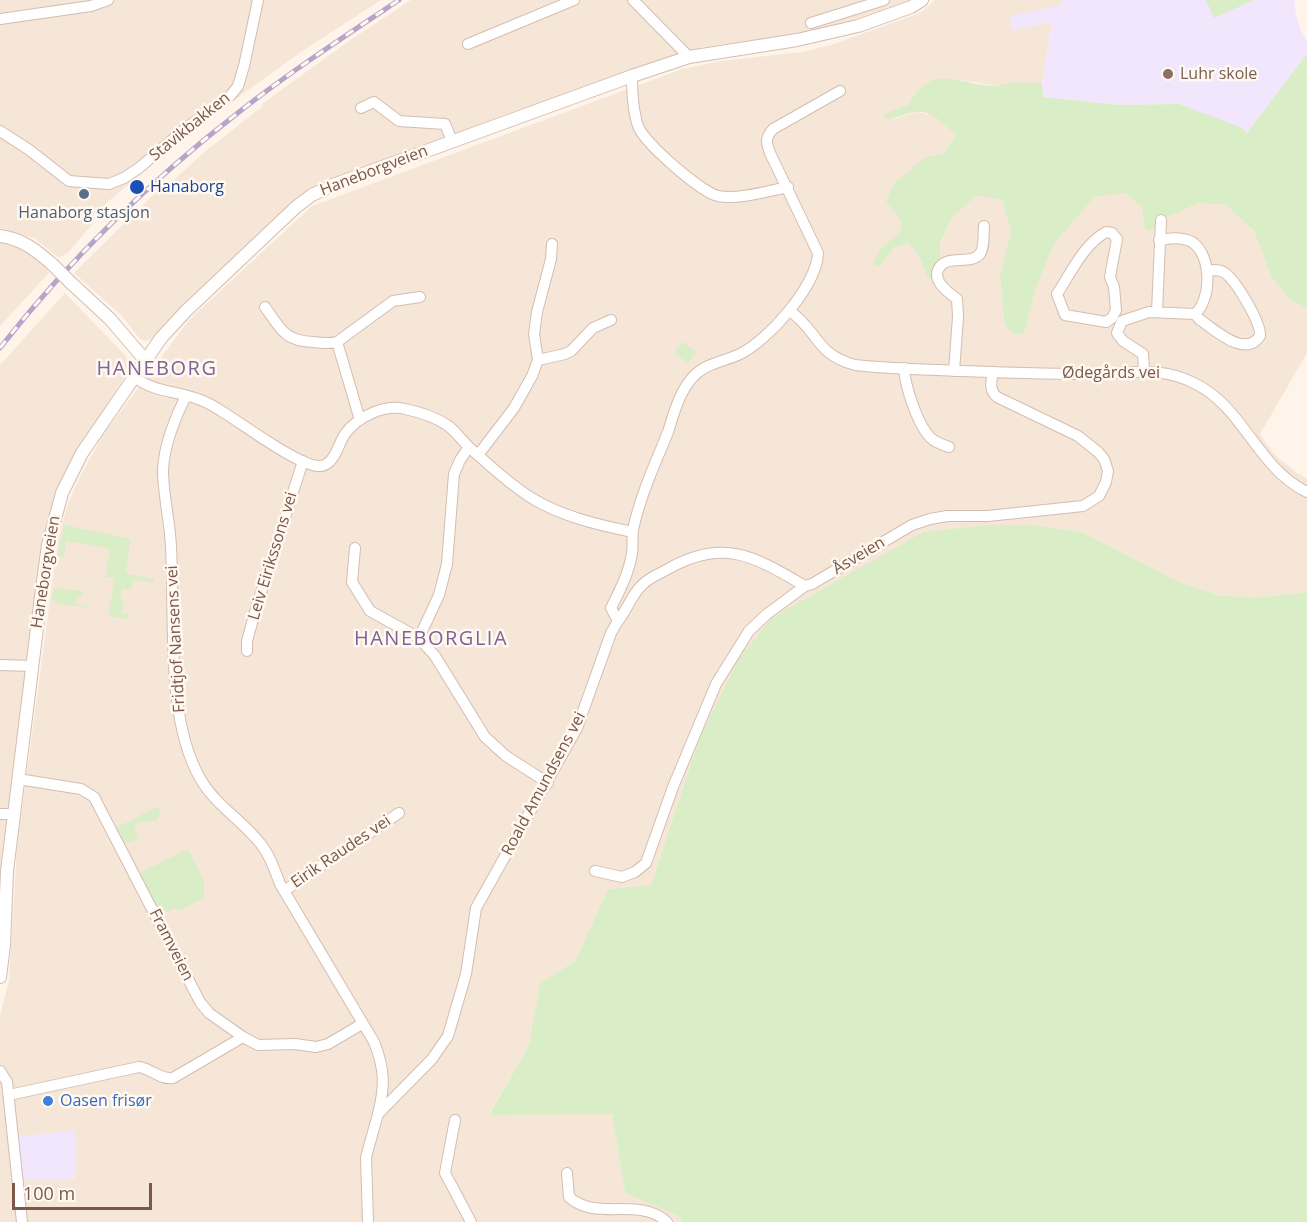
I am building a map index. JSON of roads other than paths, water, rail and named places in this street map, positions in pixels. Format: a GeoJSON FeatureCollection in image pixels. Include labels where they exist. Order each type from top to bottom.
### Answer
{"type":"FeatureCollection","features":[{"type":"Feature","properties":{"kind":"street"},"geometry":{"type":"LineString","coordinates":[[0,19],[91,6],[108,0]]}},
{"type":"Feature","properties":{"kind":"street","name":"Stavikbakken"},"geometry":{"type":"LineString","coordinates":[[0,131],[28,149],[69,182],[109,183],[124,178],[231,95],[238,86],[258,0]]}},
{"type":"Feature","properties":{"kind":"street"},"geometry":{"type":"LineString","coordinates":[[468,44],[574,0]]}},
{"type":"Feature","properties":{"kind":"street"},"geometry":{"type":"LineString","coordinates":[[633,0],[689,57]]}},
{"type":"Feature","properties":{"kind":"street"},"geometry":{"type":"LineString","coordinates":[[811,23],[884,0]]}},
{"type":"Feature","properties":{"kind":"street","name":"Haneborgveien"},"geometry":{"type":"LineString","coordinates":[[0,977],[4,945],[7,871],[18,779],[46,559],[58,503],[82,453],[171,326],[288,214],[312,195],[452,141],[689,57],[797,40],[858,26],[922,0]]}},
{"type":"Feature","properties":{"kind":"street"},"geometry":{"type":"LineString","coordinates":[[632,76],[639,129],[646,139],[695,182],[717,196],[750,195],[788,187],[766,143],[768,135],[773,129],[840,91]]}},
{"type":"Feature","properties":{"kind":"street","name":"Haneborgveien"},"geometry":{"type":"LineString","coordinates":[[361,108],[374,102],[399,121],[445,124],[452,141]]}},
{"type":"Feature","properties":{"kind":"street","name":"Roald Amundsens vei"},"geometry":{"type":"LineString","coordinates":[[379,1113],[432,1059],[448,1036],[466,974],[476,908],[577,728],[611,633],[618,621],[611,608],[627,575],[633,551],[633,532],[646,484],[680,397],[693,376],[711,363],[740,354],[790,311],[815,268],[818,253],[788,187]]}},
{"type":"Feature","properties":{"kind":"street"},"geometry":{"type":"LineString","coordinates":[[1157,312],[1161,220]]}},
{"type":"Feature","properties":{"kind":"street"},"geometry":{"type":"LineString","coordinates":[[954,371],[957,299],[939,282],[937,272],[946,261],[972,259],[978,256],[982,250],[984,226]]}},
{"type":"Feature","properties":{"kind":"street"},"geometry":{"type":"LineString","coordinates":[[1144,370],[1143,354],[1124,341],[1117,333],[1116,321],[1116,310],[1114,287],[1110,277],[1117,238],[1112,233],[1106,232],[1091,244],[1076,262],[1057,294],[1065,315],[1106,322],[1116,321],[1157,312],[1195,314],[1232,342],[1251,344],[1257,341],[1260,329],[1257,321],[1233,281],[1225,272],[1218,269],[1207,271]]}},
{"type":"Feature","properties":{"kind":"street"},"geometry":{"type":"LineString","coordinates":[[0,236],[20,240],[52,264],[110,319],[145,360]]}},
{"type":"Feature","properties":{"kind":"street"},"geometry":{"type":"LineString","coordinates":[[1159,240],[1176,238],[1192,242],[1203,253],[1207,271],[1203,304],[1195,314]]}},
{"type":"Feature","properties":{"kind":"street"},"geometry":{"type":"LineString","coordinates":[[419,638],[439,595],[447,564],[454,474],[460,459],[473,451],[514,408],[538,360],[534,334],[537,312],[551,259],[552,244]]}},
{"type":"Feature","properties":{"kind":"street"},"geometry":{"type":"LineString","coordinates":[[265,307],[282,330],[293,340],[337,342],[393,301],[420,297]]}},
{"type":"Feature","properties":{"kind":"street","name":"Ødegårds vei"},"geometry":{"type":"LineString","coordinates":[[790,311],[803,321],[826,353],[855,365],[1087,375],[1144,370],[1172,374],[1206,389],[1234,414],[1261,453],[1278,472],[1307,492]]}},
{"type":"Feature","properties":{"kind":"street"},"geometry":{"type":"LineString","coordinates":[[538,360],[571,351],[593,328],[612,320]]}},
{"type":"Feature","properties":{"kind":"street"},"geometry":{"type":"LineString","coordinates":[[337,342],[360,420]]}},
{"type":"Feature","properties":{"kind":"street"},"geometry":{"type":"LineString","coordinates":[[904,368],[909,396],[926,431],[934,441],[949,447]]}},
{"type":"Feature","properties":{"kind":"street","name":"Åsveien"},"geometry":{"type":"LineString","coordinates":[[595,871],[622,877],[635,872],[646,863],[673,787],[716,684],[749,631],[767,614],[805,586],[912,525],[947,516],[988,516],[1083,506],[1099,496],[1106,482],[1108,471],[1104,459],[1078,435],[997,397],[991,388],[993,372]]}},
{"type":"Feature","properties":{"kind":"street"},"geometry":{"type":"LineString","coordinates":[[134,377],[156,390],[211,404],[311,465],[321,466],[327,463],[334,455],[344,435],[370,414],[402,408],[419,412],[449,426],[504,478],[543,504],[557,511],[608,527],[633,532]]}},
{"type":"Feature","properties":{"kind":"street","name":"Fridtjof Nansens vei"},"geometry":{"type":"LineString","coordinates":[[186,396],[171,435],[163,470],[171,541],[175,667],[182,731],[190,757],[201,780],[214,799],[262,846],[284,891],[374,1042],[382,1061],[383,1094],[366,1157],[368,1222]]}},
{"type":"Feature","properties":{"kind":"street","name":"Leiv Eirikssons vei"},"geometry":{"type":"LineString","coordinates":[[247,651],[247,641],[257,605],[303,461]]}},
{"type":"Feature","properties":{"kind":"street"},"geometry":{"type":"LineString","coordinates":[[355,548],[352,582],[370,611],[419,638],[435,656],[485,737],[506,756],[548,783]]}},
{"type":"Feature","properties":{"kind":"street"},"geometry":{"type":"LineString","coordinates":[[618,621],[646,581],[675,564],[702,553],[745,555],[805,586]]}},
{"type":"Feature","properties":{"kind":"street"},"geometry":{"type":"LineString","coordinates":[[0,665],[32,666]]}},
{"type":"Feature","properties":{"kind":"street","name":"Framveien"},"geometry":{"type":"LineString","coordinates":[[18,779],[81,789],[94,797],[200,1002],[209,1013],[258,1045],[295,1044],[316,1047],[328,1044],[362,1024]]}},
{"type":"Feature","properties":{"kind":"street","name":"Eirik Raudes vei"},"geometry":{"type":"LineString","coordinates":[[284,891],[399,813]]}},
{"type":"Feature","properties":{"kind":"street"},"geometry":{"type":"LineString","coordinates":[[0,814],[14,814]]}},
{"type":"Feature","properties":{"kind":"street"},"geometry":{"type":"LineString","coordinates":[[9,1095],[140,1067],[148,1068],[163,1078],[173,1078],[243,1037]]}},
{"type":"Feature","properties":{"kind":"street"},"geometry":{"type":"LineString","coordinates":[[0,1071],[8,1082],[22,1222]]}},
{"type":"Feature","properties":{"kind":"street"},"geometry":{"type":"LineString","coordinates":[[455,1120],[446,1173],[471,1222]]}},
{"type":"Feature","properties":{"kind":"street"},"geometry":{"type":"LineString","coordinates":[[567,1173],[569,1197],[578,1205],[598,1210],[624,1209],[652,1213],[668,1222]]}},
{"type":"Feature","properties":{"kind":"railway"},"geometry":{"type":"LineString","coordinates":[[0,348],[26,315],[82,253],[142,194],[206,138],[318,54],[399,0]]}},
{"type":"Feature","properties":{"kind":"place","name":"Luhr skole"},"geometry":{"type":"Point","coordinates":[1168,74]}},
{"type":"Feature","properties":{"kind":"place","name":"Hanaborg"},"geometry":{"type":"Point","coordinates":[137,187]}},
{"type":"Feature","properties":{"kind":"place","name":"Hanaborg stasjon"},"geometry":{"type":"Point","coordinates":[84,194]}},
{"type":"Feature","properties":{"kind":"place","name":"Oasen frisør"},"geometry":{"type":"Point","coordinates":[48,1101]}},
{"type":"Feature","properties":{"kind":"district","name":"HANEBORG"},"geometry":{"type":"Point","coordinates":[157,369]}},
{"type":"Feature","properties":{"kind":"district","name":"HANEBORGLIA"},"geometry":{"type":"Point","coordinates":[431,639]}}]}
